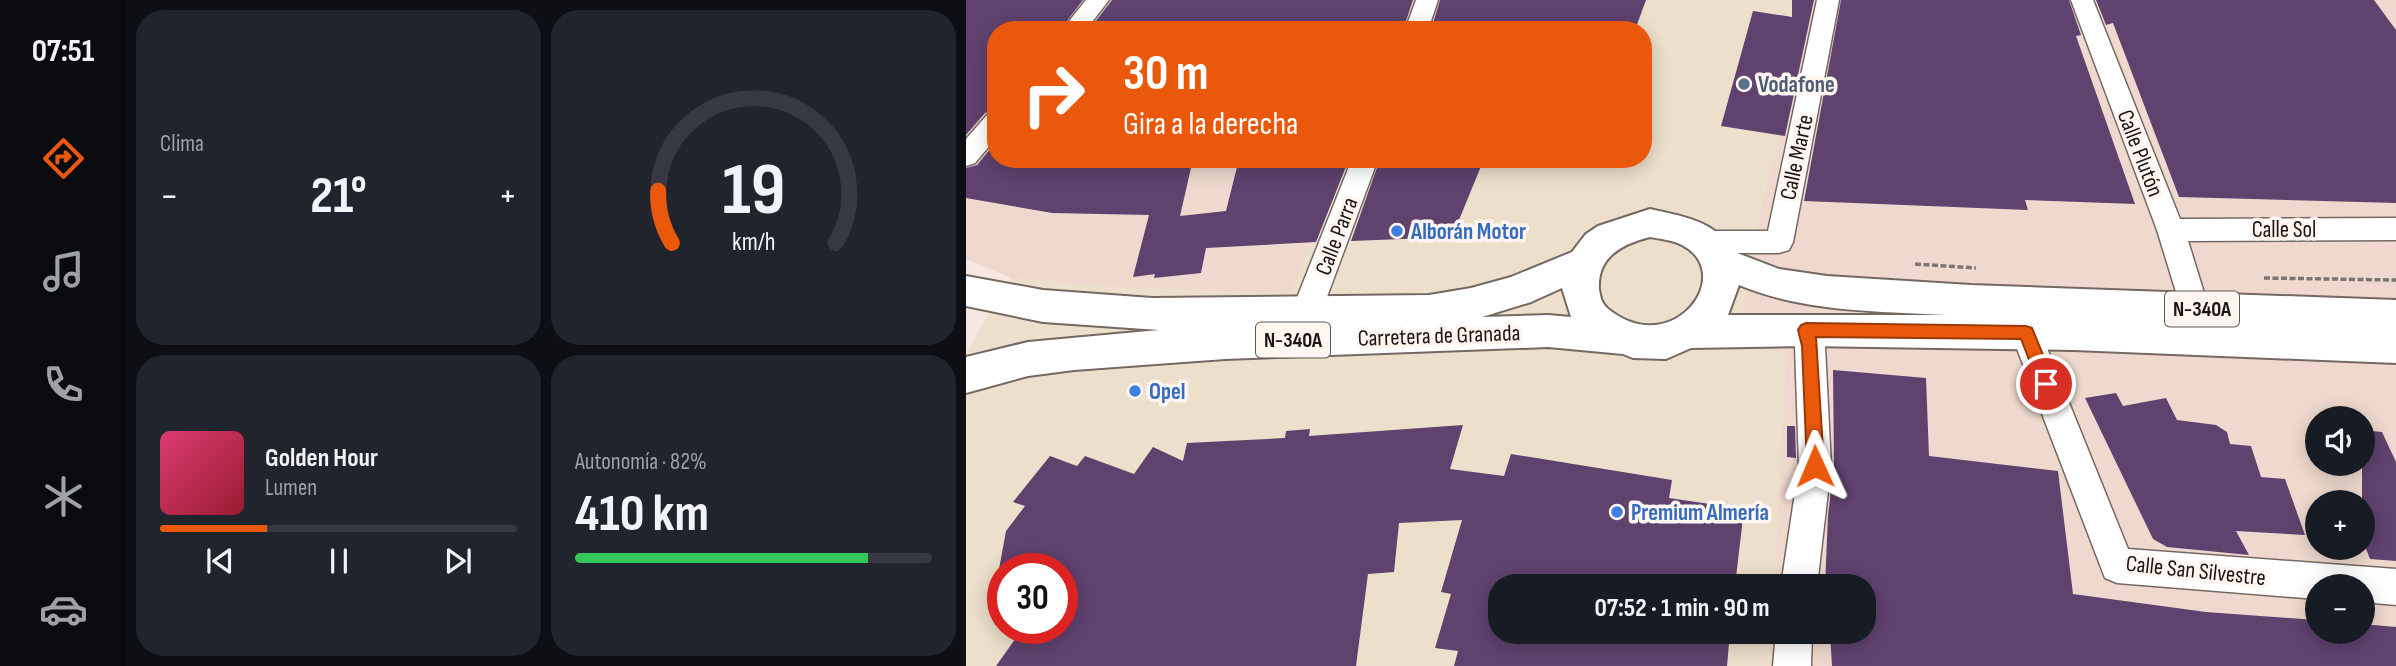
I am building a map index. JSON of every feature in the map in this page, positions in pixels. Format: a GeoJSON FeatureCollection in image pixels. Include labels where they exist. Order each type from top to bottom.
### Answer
{"type":"FeatureCollection","features":[{"type":"Feature","properties":{"kind":"highway","name":"N-340A"},"geometry":{"type":"LineString","coordinates":[[1712,252],[1722,293],[1713,313],[1690,332],[1671,340],[1650,342],[1622,338],[1609,332],[1591,317],[1583,304],[1579,283],[1585,262],[1599,243],[1623,228],[1650,223],[1686,230],[1712,252],[1776,284],[2017,317],[2396,346]]}},
{"type":"Feature","properties":{"kind":"highway","name":"Carretera de Granada"},"geometry":{"type":"LineString","coordinates":[[966,291],[1043,306],[1152,314],[1429,311],[1471,304],[1518,291],[1585,262]]}},
{"type":"Feature","properties":{"kind":"highway","name":"N-340A"},"geometry":{"type":"LineString","coordinates":[[1690,332],[1806,330],[2194,309],[2396,316]]}},
{"type":"Feature","properties":{"kind":"highway","name":"Carretera de Granada"},"geometry":{"type":"LineString","coordinates":[[966,375],[1028,359],[1074,353],[1225,342],[1548,331],[1622,338]]}},
{"type":"Feature","properties":{"kind":"street"},"geometry":{"type":"LineString","coordinates":[[1080,21],[1098,0]]}},
{"type":"Feature","properties":{"kind":"street"},"geometry":{"type":"LineString","coordinates":[[1419,21],[1427,0]]}},
{"type":"Feature","properties":{"kind":"street","name":"Calle Marte"},"geometry":{"type":"LineString","coordinates":[[1712,252],[1779,242],[1828,0]]}},
{"type":"Feature","properties":{"kind":"street","name":"Calle Plutón"},"geometry":{"type":"LineString","coordinates":[[2082,0],[2171,230],[2194,309]]}},
{"type":"Feature","properties":{"kind":"street"},"geometry":{"type":"LineString","coordinates":[[966,156],[987,132]]}},
{"type":"Feature","properties":{"kind":"street","name":"Calle Parra"},"geometry":{"type":"LineString","coordinates":[[1306,313],[1362,168]]}},
{"type":"Feature","properties":{"kind":"street","name":"Calle Sol"},"geometry":{"type":"LineString","coordinates":[[2171,230],[2396,229]]}},
{"type":"Feature","properties":{"kind":"street","name":"Calle San Silvestre"},"geometry":{"type":"LineString","coordinates":[[2017,317],[2117,566],[2396,587]]}},
{"type":"Feature","properties":{"kind":"street"},"geometry":{"type":"LineString","coordinates":[[1801,574],[1815,466],[1810,346],[1806,330]]}},
{"type":"Feature","properties":{"kind":"street"},"geometry":{"type":"LineString","coordinates":[[1792,666],[1793,644]]}},
{"type":"Feature","properties":{"kind":"shaded area"},"geometry":{"type":"Polygon","coordinates":[[[966,0],[1416,0],[1407,21],[987,21],[987,168],[1344,168],[1290,294],[1108,286],[1011,278],[966,259],[966,0]]]}},
{"type":"Feature","properties":{"kind":"shaded area"},"geometry":{"type":"Polygon","coordinates":[[[1416,0],[1815,0],[1759,215],[1739,346],[1786,351],[1775,574],[1488,574],[1488,644],[1772,644],[1771,666],[966,666],[966,353],[1011,278],[1108,286],[1331,168],[1652,168],[1652,21],[1407,21],[1416,0]]]}},
{"type":"Feature","properties":{"kind":"shaded area"},"geometry":{"type":"Polygon","coordinates":[[[1815,0],[2396,0],[2396,666],[1771,666],[1772,644],[1876,644],[1876,574],[1775,574],[1786,351],[1738,346],[1759,215],[1815,0]]]}},
{"type":"Feature","properties":{"kind":"building"},"geometry":{"type":"Polygon","coordinates":[[[966,0],[1083,0],[1067,21],[987,21],[987,112],[966,135],[966,0]]]}},
{"type":"Feature","properties":{"kind":"building"},"geometry":{"type":"Polygon","coordinates":[[[1112,0],[1413,0],[1406,21],[1096,21],[1112,0]]]}},
{"type":"Feature","properties":{"kind":"building"},"geometry":{"type":"Polygon","coordinates":[[[1440,0],[1646,0],[1638,21],[1434,21],[1440,0]]]}},
{"type":"Feature","properties":{"kind":"building"},"geometry":{"type":"Polygon","coordinates":[[[1792,0],[1814,0],[1785,136],[1721,126],[1753,11],[1792,17],[1792,0]]]}},
{"type":"Feature","properties":{"kind":"building"},"geometry":{"type":"Polygon","coordinates":[[[1841,0],[2069,0],[2081,35],[2076,36],[2135,204],[2025,200],[2028,210],[1804,201],[1841,0]]]}},
{"type":"Feature","properties":{"kind":"building"},"geometry":{"type":"Polygon","coordinates":[[[2096,0],[2374,0],[2396,30],[2396,203],[2179,197],[2113,23],[2106,25],[2096,0]]]}},
{"type":"Feature","properties":{"kind":"building"},"geometry":{"type":"Polygon","coordinates":[[[987,153],[987,168],[1191,168],[1180,216],[1226,211],[1237,168],[1345,168],[1316,242],[1206,248],[1201,273],[1154,278],[1155,274],[1133,277],[1149,215],[1052,213],[966,198],[966,168],[977,165],[987,153]]]}},
{"type":"Feature","properties":{"kind":"building"},"geometry":{"type":"Polygon","coordinates":[[[1377,168],[1480,168],[1452,237],[1351,241],[1377,168]]]}},
{"type":"Feature","properties":{"kind":"building"},"geometry":{"type":"Polygon","coordinates":[[[1833,370],[1926,378],[1929,456],[2058,471],[2073,594],[2206,612],[2305,619],[2305,644],[2375,644],[2375,625],[2396,627],[2396,666],[1832,666],[1831,644],[1876,644],[1876,574],[1826,574],[1828,515],[1834,466],[1833,370]]]}},
{"type":"Feature","properties":{"kind":"building"},"geometry":{"type":"Polygon","coordinates":[[[2116,393],[2123,406],[2166,398],[2177,420],[2216,425],[2227,432],[2230,444],[2251,446],[2261,477],[2285,479],[2305,535],[2236,531],[2249,555],[2167,547],[2153,539],[2085,398],[2116,393]]]}},
{"type":"Feature","properties":{"kind":"building"},"geometry":{"type":"Polygon","coordinates":[[[1463,425],[1450,469],[1504,476],[1511,454],[1672,480],[1669,498],[1744,509],[1736,574],[1488,574],[1488,644],[1729,644],[1727,666],[1454,666],[1458,651],[1435,648],[1451,594],[1441,592],[1462,520],[1399,523],[1394,572],[1368,574],[1356,666],[996,666],[1012,644],[1078,644],[1078,553],[1002,553],[1006,531],[1025,506],[1013,502],[1050,456],[1077,466],[1085,456],[1134,474],[1153,447],[1183,461],[1187,443],[1285,438],[1286,431],[1310,429],[1309,436],[1463,425]]]}},
{"type":"Feature","properties":{"kind":"building"},"geometry":{"type":"Polygon","coordinates":[[[1787,426],[1795,426],[1796,458],[1787,457],[1787,426]]]}},
{"type":"Feature","properties":{"kind":"building"},"geometry":{"type":"Polygon","coordinates":[[[2375,431],[2382,432],[2396,462],[2396,561],[2375,559],[2375,490],[2362,490],[2362,476],[2375,476],[2375,431]]]}},
{"type":"Feature","properties":{"kind":"place","name":"Vodafone"},"geometry":{"type":"Point","coordinates":[1744,84]}},
{"type":"Feature","properties":{"kind":"place","name":"Alborán Motor"},"geometry":{"type":"Point","coordinates":[1397,231]}},
{"type":"Feature","properties":{"kind":"place","name":"Opel"},"geometry":{"type":"Point","coordinates":[1135,391]}},
{"type":"Feature","properties":{"kind":"place","name":"Premium Almería"},"geometry":{"type":"Point","coordinates":[1617,512]}},
{"type":"Feature","properties":{"kind":"route"},"geometry":{"type":"LineString","coordinates":[[1815,466],[1810,346],[1806,330],[2026,332],[2046,384]]}}]}
